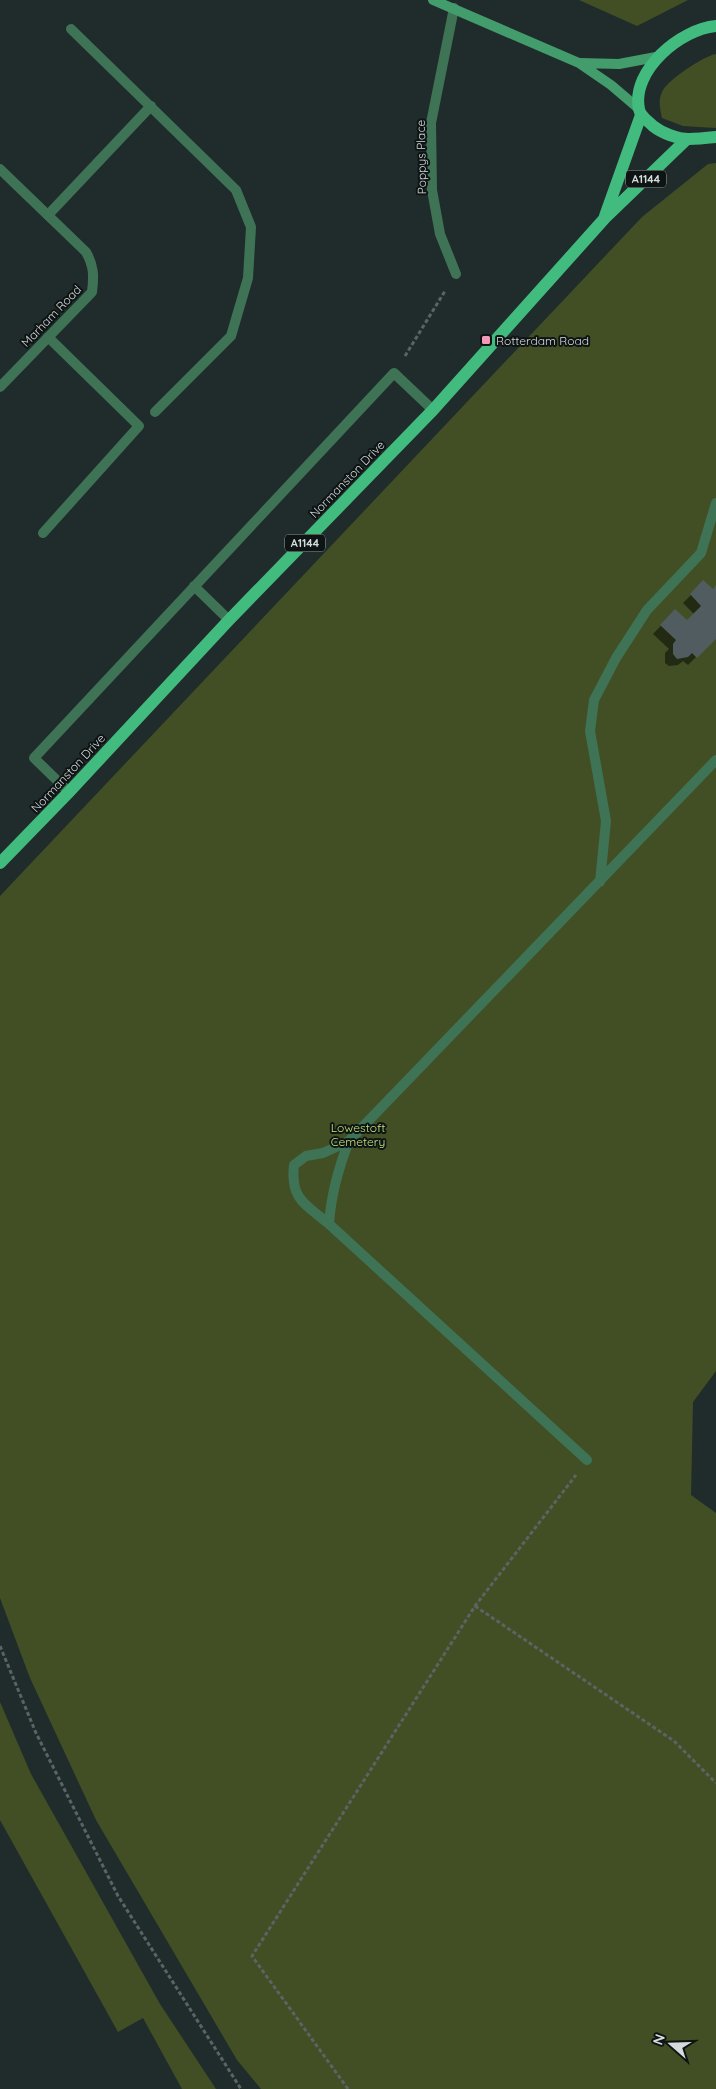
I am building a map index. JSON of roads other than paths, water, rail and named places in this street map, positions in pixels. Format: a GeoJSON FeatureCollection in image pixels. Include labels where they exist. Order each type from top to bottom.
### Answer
{"type":"FeatureCollection","features":[{"type":"Feature","properties":{"kind":"main road"},"geometry":{"type":"LineString","coordinates":[[656,57],[681,38],[699,30],[715,26]]}},
{"type":"Feature","properties":{"kind":"main road","name":"Normanston Drive"},"geometry":{"type":"LineString","coordinates":[[605,218],[640,111],[640,86],[656,57]]}},
{"type":"Feature","properties":{"kind":"main road"},"geometry":{"type":"LineString","coordinates":[[640,111],[660,131],[687,139],[716,137]]}},
{"type":"Feature","properties":{"kind":"main road","name":"Normanston Drive"},"geometry":{"type":"LineString","coordinates":[[0,863],[69,792],[229,620],[433,410],[605,218],[687,139]]}},
{"type":"Feature","properties":{"kind":"street"},"geometry":{"type":"LineString","coordinates":[[434,0],[579,64],[611,84],[640,111]]}},
{"type":"Feature","properties":{"kind":"street","name":"Poppys Place"},"geometry":{"type":"LineString","coordinates":[[454,8],[430,123],[432,190],[440,234],[456,274]]}},
{"type":"Feature","properties":{"kind":"street"},"geometry":{"type":"LineString","coordinates":[[71,29],[236,190],[251,227],[248,278],[232,336],[155,412]]}},
{"type":"Feature","properties":{"kind":"street"},"geometry":{"type":"LineString","coordinates":[[579,64],[619,64],[656,57]]}},
{"type":"Feature","properties":{"kind":"street"},"geometry":{"type":"LineString","coordinates":[[48,215],[151,106]]}},
{"type":"Feature","properties":{"kind":"street","name":"Marham Road"},"geometry":{"type":"LineString","coordinates":[[0,169],[86,252],[93,264],[94,275],[92,292],[0,387]]}},
{"type":"Feature","properties":{"kind":"street"},"geometry":{"type":"LineString","coordinates":[[43,533],[139,426],[48,337]]}},
{"type":"Feature","properties":{"kind":"street"},"geometry":{"type":"LineString","coordinates":[[69,792],[34,758],[394,373],[433,410]]}},
{"type":"Feature","properties":{"kind":"street"},"geometry":{"type":"LineString","coordinates":[[600,882],[606,821],[590,731],[594,700],[647,610],[701,552],[716,503]]}},
{"type":"Feature","properties":{"kind":"street"},"geometry":{"type":"LineString","coordinates":[[194,586],[229,620]]}},
{"type":"Feature","properties":{"kind":"street"},"geometry":{"type":"LineString","coordinates":[[587,1460],[329,1224],[299,1199],[292,1182],[294,1165],[306,1156],[323,1153],[349,1141],[716,760]]}},
{"type":"Feature","properties":{"kind":"street"},"geometry":{"type":"LineString","coordinates":[[329,1224],[331,1201],[339,1168],[349,1141]]}},
{"type":"Feature","properties":{"kind":"place","name":"Rotterdam Road"},"geometry":{"type":"Point","coordinates":[486,340]}},
{"type":"Feature","properties":{"kind":"park label","name":"Lowestoft Cemetery"},"geometry":{"type":"Point","coordinates":[358,1134]}}]}
